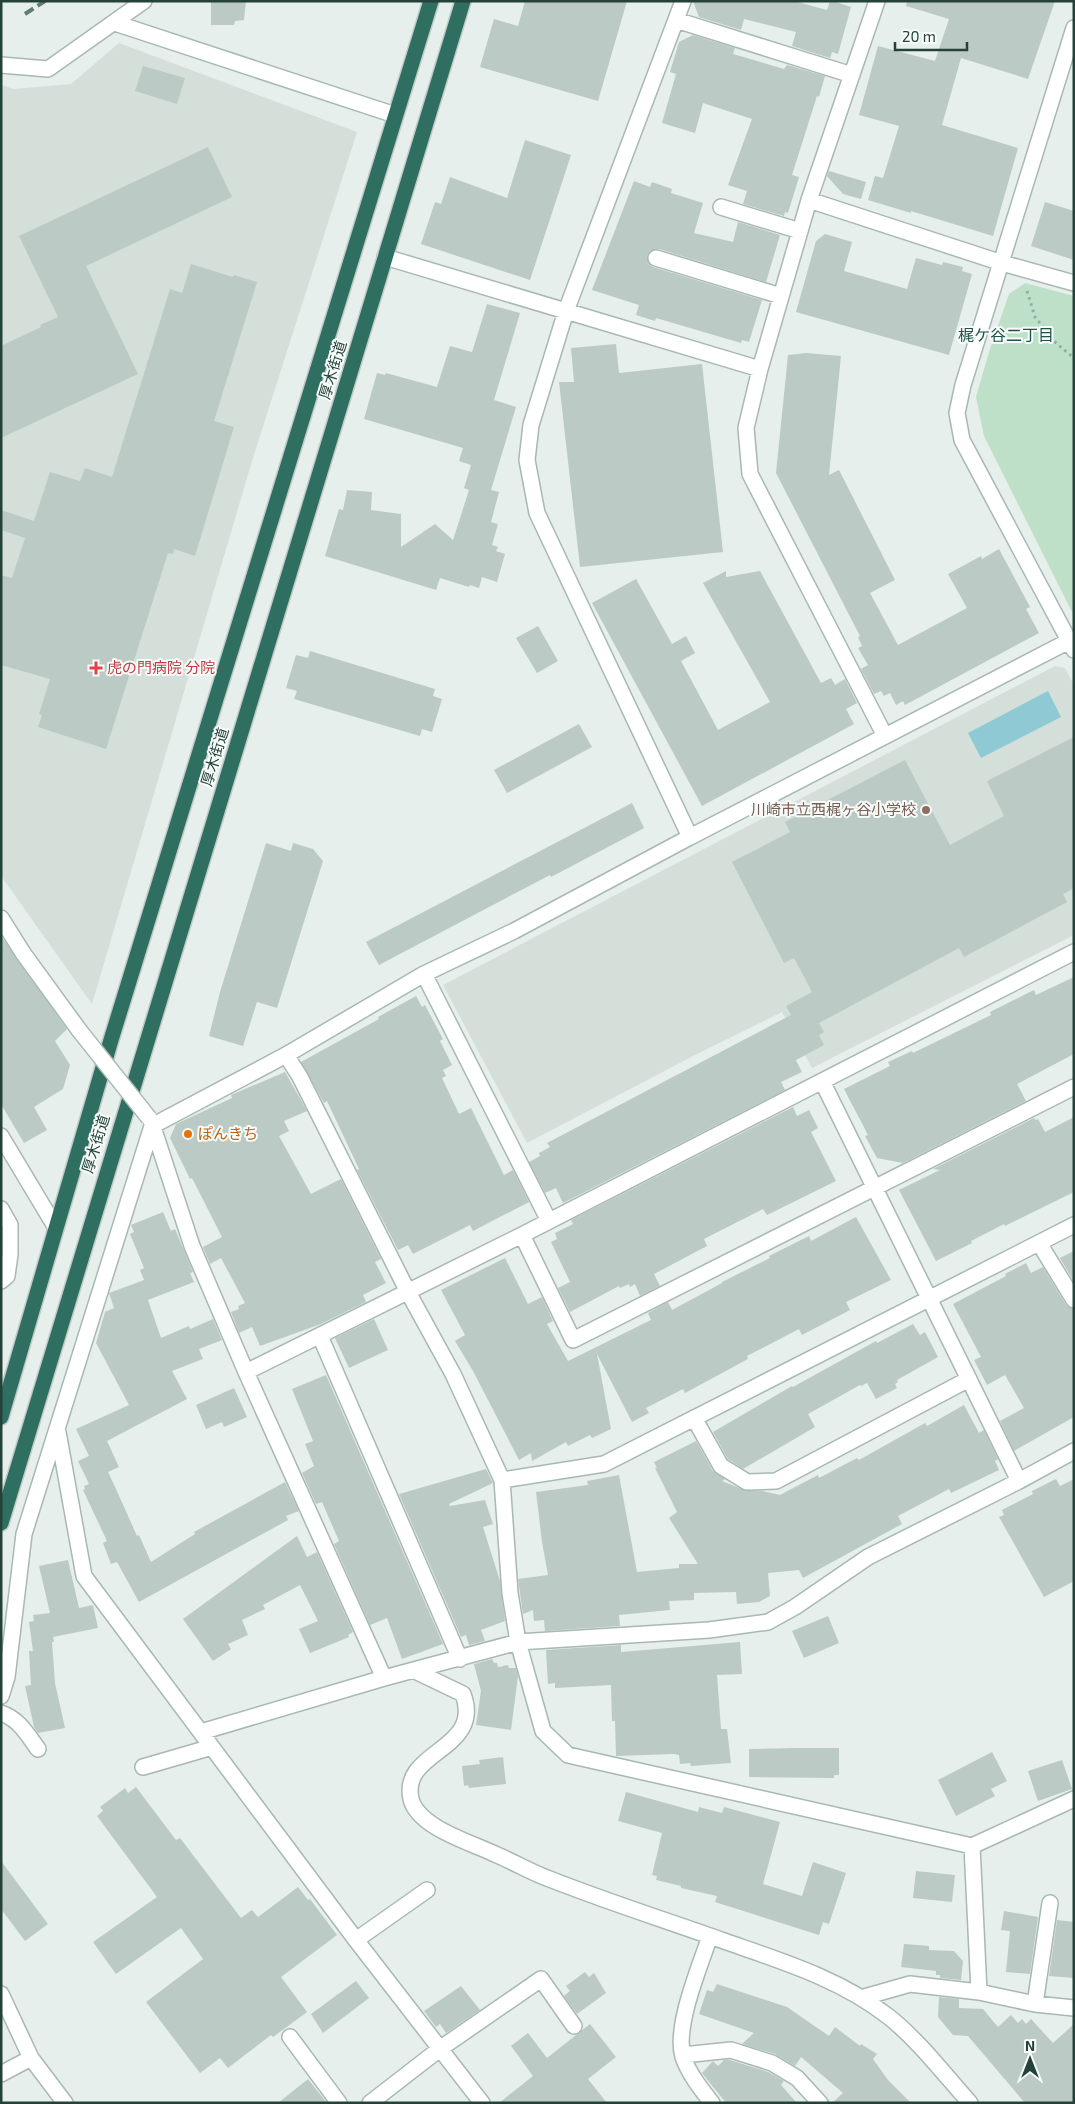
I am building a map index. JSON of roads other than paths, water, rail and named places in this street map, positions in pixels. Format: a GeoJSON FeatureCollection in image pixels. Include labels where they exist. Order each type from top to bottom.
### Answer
{"type":"FeatureCollection","features":[{"type":"Feature","properties":{"kind":"highway","name":"厚木街道"},"geometry":{"type":"LineString","coordinates":[[2,1412],[111,1040],[431,1]]}},
{"type":"Feature","properties":{"kind":"highway","name":"厚木街道"},"geometry":{"type":"LineString","coordinates":[[1,1523],[462,4]]}},
{"type":"Feature","properties":{"kind":"street"},"geometry":{"type":"LineString","coordinates":[[1,65],[48,70],[144,1]]}},
{"type":"Feature","properties":{"kind":"street"},"geometry":{"type":"LineString","coordinates":[[683,1],[566,311],[531,424],[527,460],[537,513],[690,837]]}},
{"type":"Feature","properties":{"kind":"street"},"geometry":{"type":"LineString","coordinates":[[877,1],[809,200],[760,369],[746,428],[750,474],[885,736]]}},
{"type":"Feature","properties":{"kind":"street"},"geometry":{"type":"LineString","coordinates":[[676,20],[852,75]]}},
{"type":"Feature","properties":{"kind":"street"},"geometry":{"type":"LineString","coordinates":[[115,23],[395,115]]}},
{"type":"Feature","properties":{"kind":"street"},"geometry":{"type":"LineString","coordinates":[[1,1696],[7,1677],[24,1534],[151,1122],[286,1055],[424,974],[514,931],[885,736],[1071,646],[962,440],[957,413],[963,385],[1074,28]]}},
{"type":"Feature","properties":{"kind":"street"},"geometry":{"type":"LineString","coordinates":[[809,200],[1002,263],[1074,283]]}},
{"type":"Feature","properties":{"kind":"street"},"geometry":{"type":"LineString","coordinates":[[721,207],[800,231]]}},
{"type":"Feature","properties":{"kind":"street"},"geometry":{"type":"LineString","coordinates":[[385,257],[760,369]]}},
{"type":"Feature","properties":{"kind":"street"},"geometry":{"type":"LineString","coordinates":[[656,258],[781,296]]}},
{"type":"Feature","properties":{"kind":"street"},"geometry":{"type":"LineString","coordinates":[[1,918],[23,953],[79,1030],[151,1122],[192,1246],[246,1372],[384,1678]]}},
{"type":"Feature","properties":{"kind":"street"},"geometry":{"type":"LineString","coordinates":[[246,1372],[549,1221],[1074,952]]}},
{"type":"Feature","properties":{"kind":"street"},"geometry":{"type":"LineString","coordinates":[[424,974],[549,1221]]}},
{"type":"Feature","properties":{"kind":"street"},"geometry":{"type":"LineString","coordinates":[[286,1055],[300,1076],[408,1292],[453,1374],[502,1480],[510,1593],[518,1642],[543,1731],[568,1755],[972,1846],[1074,1799]]}},
{"type":"Feature","properties":{"kind":"street"},"geometry":{"type":"LineString","coordinates":[[822,1081],[1019,1481]]}},
{"type":"Feature","properties":{"kind":"street"},"geometry":{"type":"LineString","coordinates":[[522,1234],[573,1340],[1074,1087]]}},
{"type":"Feature","properties":{"kind":"street"},"geometry":{"type":"LineString","coordinates":[[1,1136],[56,1228]]}},
{"type":"Feature","properties":{"kind":"street"},"geometry":{"type":"LineString","coordinates":[[1,1209],[10,1224],[10,1254],[7,1276],[1,1281]]}},
{"type":"Feature","properties":{"kind":"street"},"geometry":{"type":"LineString","coordinates":[[502,1480],[604,1464],[1074,1225]]}},
{"type":"Feature","properties":{"kind":"street"},"geometry":{"type":"LineString","coordinates":[[1039,1243],[1074,1300]]}},
{"type":"Feature","properties":{"kind":"street"},"geometry":{"type":"LineString","coordinates":[[320,1336],[460,1659]]}},
{"type":"Feature","properties":{"kind":"street"},"geometry":{"type":"LineString","coordinates":[[694,1418],[721,1466],[746,1482],[776,1481],[969,1379]]}},
{"type":"Feature","properties":{"kind":"street"},"geometry":{"type":"LineString","coordinates":[[57,1428],[84,1576],[356,1940],[482,2103]]}},
{"type":"Feature","properties":{"kind":"street"},"geometry":{"type":"LineString","coordinates":[[201,1732],[384,1678],[518,1642],[709,1630],[768,1622],[795,1607],[868,1556],[1019,1481],[1074,1451]]}},
{"type":"Feature","properties":{"kind":"street"},"geometry":{"type":"LineString","coordinates":[[415,1671],[463,1694],[468,1707],[462,1731],[420,1766],[411,1784],[411,1800],[423,1819],[456,1837],[545,1878],[791,1964],[838,1984],[890,2018],[918,2045],[970,2103]]}},
{"type":"Feature","properties":{"kind":"street"},"geometry":{"type":"LineString","coordinates":[[1,1713],[12,1717],[21,1725],[38,1749]]}},
{"type":"Feature","properties":{"kind":"street"},"geometry":{"type":"LineString","coordinates":[[143,1767],[212,1747]]}},
{"type":"Feature","properties":{"kind":"street"},"geometry":{"type":"LineString","coordinates":[[972,1846],[979,1992]]}},
{"type":"Feature","properties":{"kind":"street"},"geometry":{"type":"LineString","coordinates":[[356,1940],[427,1890]]}},
{"type":"Feature","properties":{"kind":"street"},"geometry":{"type":"LineString","coordinates":[[1035,2004],[1050,1903]]}},
{"type":"Feature","properties":{"kind":"street"},"geometry":{"type":"LineString","coordinates":[[710,1936],[682,2024],[683,2055],[695,2081],[712,2103]]}},
{"type":"Feature","properties":{"kind":"street"},"geometry":{"type":"LineString","coordinates":[[370,2103],[441,2048],[541,1980],[574,2026]]}},
{"type":"Feature","properties":{"kind":"street"},"geometry":{"type":"LineString","coordinates":[[861,1998],[910,1984],[979,1992],[1035,2004],[1074,2008]]}},
{"type":"Feature","properties":{"kind":"street"},"geometry":{"type":"LineString","coordinates":[[1,1994],[32,2058],[64,2103]]}},
{"type":"Feature","properties":{"kind":"street"},"geometry":{"type":"LineString","coordinates":[[290,2036],[339,2103]]}},
{"type":"Feature","properties":{"kind":"street"},"geometry":{"type":"LineString","coordinates":[[683,2055],[730,2050],[772,2063],[797,2078],[820,2103]]}},
{"type":"Feature","properties":{"kind":"street"},"geometry":{"type":"LineString","coordinates":[[1,2074],[32,2058]]}},
{"type":"Feature","properties":{"kind":"water"},"geometry":{"type":"Polygon","coordinates":[[[1048,691],[1061,717],[981,758],[968,733],[1048,691]]]}},
{"type":"Feature","properties":{"kind":"railway"},"geometry":{"type":"LineString","coordinates":[[25,14],[45,1]]}},
{"type":"Feature","properties":{"kind":"place","name":"虎の門病院 分院"},"geometry":{"type":"Point","coordinates":[96,668]}},
{"type":"Feature","properties":{"kind":"place","name":"川崎市立西梶ヶ谷小学校"},"geometry":{"type":"Point","coordinates":[926,810]}},
{"type":"Feature","properties":{"kind":"place","name":"ぽんきち"},"geometry":{"type":"Point","coordinates":[188,1134]}},
{"type":"Feature","properties":{"kind":"district","name":"梶ケ谷二丁目"},"geometry":{"type":"Point","coordinates":[1006,335]}}]}
